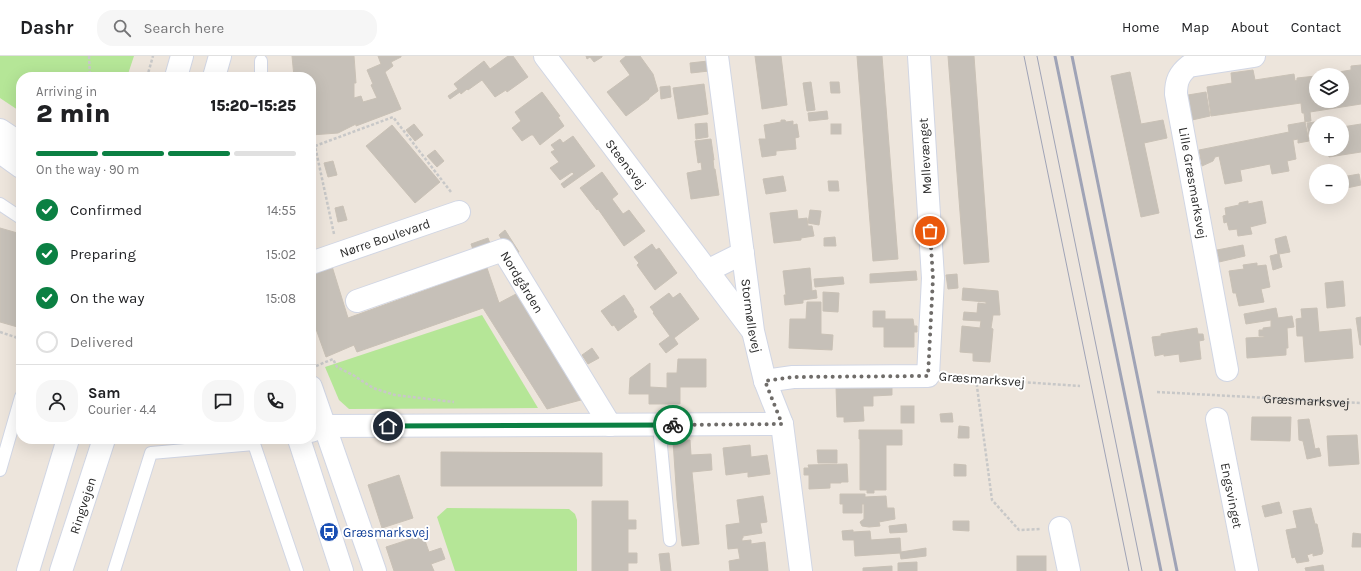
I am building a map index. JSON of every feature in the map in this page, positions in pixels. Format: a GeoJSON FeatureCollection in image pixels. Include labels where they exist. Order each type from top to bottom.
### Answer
{"type":"FeatureCollection","features":[{"type":"Feature","properties":{"kind":"street"},"geometry":{"type":"LineString","coordinates":[[177,72],[182,56]]}},
{"type":"Feature","properties":{"kind":"street"},"geometry":{"type":"LineString","coordinates":[[215,72],[220,56]]}},
{"type":"Feature","properties":{"kind":"street","name":"Steensvej"},"geometry":{"type":"LineString","coordinates":[[545,56],[753,330]]}},
{"type":"Feature","properties":{"kind":"street","name":"Stormøllevej"},"geometry":{"type":"LineString","coordinates":[[717,56],[753,330],[765,381],[782,424],[801,571]]}},
{"type":"Feature","properties":{"kind":"street","name":"Møllevænget"},"geometry":{"type":"LineString","coordinates":[[919,56],[933,278],[928,376]]}},
{"type":"Feature","properties":{"kind":"street","name":"Lille Græsmarksvej"},"geometry":{"type":"LineString","coordinates":[[1227,370],[1176,94],[1176,86],[1182,71],[1189,66],[1249,56]]}},
{"type":"Feature","properties":{"kind":"street"},"geometry":{"type":"LineString","coordinates":[[0,130],[16,141]]}},
{"type":"Feature","properties":{"kind":"street"},"geometry":{"type":"LineString","coordinates":[[0,152],[16,163]]}},
{"type":"Feature","properties":{"kind":"street","name":"Nørre Boulevard"},"geometry":{"type":"LineString","coordinates":[[316,261],[459,212]]}},
{"type":"Feature","properties":{"kind":"street","name":"Nordgården"},"geometry":{"type":"LineString","coordinates":[[357,301],[503,250],[610,425]]}},
{"type":"Feature","properties":{"kind":"street"},"geometry":{"type":"LineString","coordinates":[[707,271],[743,253]]}},
{"type":"Feature","properties":{"kind":"street","name":"Græsmarksvej"},"geometry":{"type":"LineString","coordinates":[[765,381],[793,377],[928,376]]}},
{"type":"Feature","properties":{"kind":"street"},"geometry":{"type":"LineString","coordinates":[[316,417],[318,429],[375,571]]}},
{"type":"Feature","properties":{"kind":"street","name":"Engsvinget"},"geometry":{"type":"LineString","coordinates":[[1217,419],[1247,571]]}},
{"type":"Feature","properties":{"kind":"street"},"geometry":{"type":"LineString","coordinates":[[318,429],[782,424]]}},
{"type":"Feature","properties":{"kind":"street"},"geometry":{"type":"LineString","coordinates":[[28,571],[66,444]]}},
{"type":"Feature","properties":{"kind":"street","name":"Ringvejen"},"geometry":{"type":"LineString","coordinates":[[61,571],[102,444]]}},
{"type":"Feature","properties":{"kind":"street"},"geometry":{"type":"LineString","coordinates":[[301,444],[342,571]]}},
{"type":"Feature","properties":{"kind":"street"},"geometry":{"type":"LineString","coordinates":[[1060,528],[1069,571]]}},
{"type":"Feature","properties":{"kind":"lane"},"geometry":{"type":"LineString","coordinates":[[261,61],[261,72]]}},
{"type":"Feature","properties":{"kind":"lane"},"geometry":{"type":"LineString","coordinates":[[0,204],[16,215]]}},
{"type":"Feature","properties":{"kind":"lane"},"geometry":{"type":"LineString","coordinates":[[0,470],[16,414]]}},
{"type":"Feature","properties":{"kind":"lane"},"geometry":{"type":"LineString","coordinates":[[659,425],[670,540]]}},
{"type":"Feature","properties":{"kind":"lane"},"geometry":{"type":"LineString","coordinates":[[114,571],[151,453],[254,444],[297,571]]}},
{"type":"Feature","properties":{"kind":"path"},"geometry":{"type":"LineString","coordinates":[[89,56],[90,72]]}},
{"type":"Feature","properties":{"kind":"path"},"geometry":{"type":"LineString","coordinates":[[148,72],[153,56]]}},
{"type":"Feature","properties":{"kind":"path"},"geometry":{"type":"LineString","coordinates":[[316,145],[393,117],[449,189],[459,212]]}},
{"type":"Feature","properties":{"kind":"path"},"geometry":{"type":"LineString","coordinates":[[316,155],[339,254]]}},
{"type":"Feature","properties":{"kind":"path"},"geometry":{"type":"LineString","coordinates":[[0,332],[16,337]]}},
{"type":"Feature","properties":{"kind":"path"},"geometry":{"type":"LineString","coordinates":[[316,366],[333,359],[337,367],[373,388],[395,395],[454,402],[460,405]]}},
{"type":"Feature","properties":{"kind":"path","name":"Græsmarksvej"},"geometry":{"type":"LineString","coordinates":[[928,376],[1080,386]]}},
{"type":"Feature","properties":{"kind":"path"},"geometry":{"type":"LineString","coordinates":[[976,379],[992,500],[1019,530],[1060,528]]}},
{"type":"Feature","properties":{"kind":"path","name":"Græsmarksvej"},"geometry":{"type":"LineString","coordinates":[[1156,392],[1361,403]]}},
{"type":"Feature","properties":{"kind":"green space"},"geometry":{"type":"Polygon","coordinates":[[[0,56],[134,56],[129,72],[16,72],[16,109],[0,98],[0,56]]]}},
{"type":"Feature","properties":{"kind":"green space"},"geometry":{"type":"Polygon","coordinates":[[[482,315],[538,408],[349,409],[339,400],[325,367],[482,315]]]}},
{"type":"Feature","properties":{"kind":"green space"},"geometry":{"type":"Polygon","coordinates":[[[447,508],[569,509],[575,514],[577,520],[577,571],[455,571],[437,517],[447,508]]]}},
{"type":"Feature","properties":{"kind":"building"},"geometry":{"type":"Polygon","coordinates":[[[292,56],[354,56],[356,83],[354,83],[354,98],[361,96],[363,102],[377,98],[371,85],[373,84],[367,70],[381,64],[378,56],[401,56],[391,62],[393,66],[385,72],[401,109],[356,126],[356,124],[338,133],[316,135],[316,72],[294,72],[292,56]]]}},
{"type":"Feature","properties":{"kind":"building"},"geometry":{"type":"Polygon","coordinates":[[[508,56],[513,56],[528,77],[507,92],[506,90],[495,97],[482,80],[468,90],[467,89],[461,94],[460,92],[450,99],[448,96],[458,89],[454,84],[484,61],[490,69],[508,56]]]}},
{"type":"Feature","properties":{"kind":"building"},"geometry":{"type":"Polygon","coordinates":[[[586,56],[602,57],[594,62],[590,57],[587,59],[586,56]]]}},
{"type":"Feature","properties":{"kind":"building"},"geometry":{"type":"Polygon","coordinates":[[[626,56],[640,56],[653,74],[658,91],[626,116],[607,92],[630,75],[620,61],[626,56]]]}},
{"type":"Feature","properties":{"kind":"building"},"geometry":{"type":"Polygon","coordinates":[[[755,56],[781,56],[787,105],[762,109],[755,56]]]}},
{"type":"Feature","properties":{"kind":"building"},"geometry":{"type":"Polygon","coordinates":[[[857,56],[882,56],[898,259],[873,261],[857,56]]]}},
{"type":"Feature","properties":{"kind":"building"},"geometry":{"type":"Polygon","coordinates":[[[948,56],[974,56],[989,262],[964,264],[948,56]]]}},
{"type":"Feature","properties":{"kind":"building"},"geometry":{"type":"Polygon","coordinates":[[[708,61],[709,71],[691,73],[690,63],[708,61]]]}},
{"type":"Feature","properties":{"kind":"building"},"geometry":{"type":"Polygon","coordinates":[[[1361,65],[1361,104],[1349,106],[1349,70],[1351,70],[1351,66],[1361,65]]]}},
{"type":"Feature","properties":{"kind":"building"},"geometry":{"type":"Polygon","coordinates":[[[1253,70],[1255,80],[1294,74],[1295,81],[1297,78],[1309,77],[1309,108],[1336,108],[1310,112],[1309,121],[1305,122],[1301,103],[1211,116],[1207,87],[1232,83],[1231,73],[1253,70]]]}},
{"type":"Feature","properties":{"kind":"building"},"geometry":{"type":"Polygon","coordinates":[[[1130,72],[1141,124],[1163,120],[1167,138],[1144,143],[1159,213],[1141,217],[1111,76],[1130,72]]]}},
{"type":"Feature","properties":{"kind":"building"},"geometry":{"type":"Polygon","coordinates":[[[811,82],[815,110],[807,111],[803,83],[811,82]]]}},
{"type":"Feature","properties":{"kind":"building"},"geometry":{"type":"Polygon","coordinates":[[[830,82],[839,82],[840,93],[831,93],[830,82]]]}},
{"type":"Feature","properties":{"kind":"building"},"geometry":{"type":"Polygon","coordinates":[[[704,84],[708,114],[678,119],[673,88],[704,84]]]}},
{"type":"Feature","properties":{"kind":"building"},"geometry":{"type":"Polygon","coordinates":[[[670,86],[671,97],[661,99],[660,87],[670,86]]]}},
{"type":"Feature","properties":{"kind":"building"},"geometry":{"type":"Polygon","coordinates":[[[542,92],[560,116],[558,117],[564,126],[540,145],[533,135],[522,141],[512,128],[521,121],[515,112],[542,92]]]}},
{"type":"Feature","properties":{"kind":"building"},"geometry":{"type":"Polygon","coordinates":[[[1206,92],[1210,116],[1192,120],[1188,95],[1206,92]]]}},
{"type":"Feature","properties":{"kind":"building"},"geometry":{"type":"Polygon","coordinates":[[[827,111],[828,119],[809,121],[808,113],[827,111]]]}},
{"type":"Feature","properties":{"kind":"building"},"geometry":{"type":"Polygon","coordinates":[[[781,120],[785,120],[786,122],[793,121],[793,125],[797,124],[799,137],[795,138],[796,149],[776,151],[776,155],[762,157],[759,139],[766,139],[764,125],[781,122],[781,120]]]}},
{"type":"Feature","properties":{"kind":"building"},"geometry":{"type":"Polygon","coordinates":[[[1305,122],[1309,141],[1298,143],[1298,139],[1293,140],[1296,159],[1287,161],[1289,171],[1272,174],[1270,164],[1240,170],[1242,181],[1225,184],[1219,156],[1215,157],[1213,161],[1202,166],[1199,150],[1289,132],[1288,125],[1305,122]]]}},
{"type":"Feature","properties":{"kind":"building"},"geometry":{"type":"Polygon","coordinates":[[[707,123],[708,137],[696,139],[695,124],[707,123]]]}},
{"type":"Feature","properties":{"kind":"building"},"geometry":{"type":"Polygon","coordinates":[[[1307,123],[1309,123],[1309,135],[1307,123]]]}},
{"type":"Feature","properties":{"kind":"building"},"geometry":{"type":"Polygon","coordinates":[[[414,124],[423,135],[415,141],[406,130],[414,124]]]}},
{"type":"Feature","properties":{"kind":"building"},"geometry":{"type":"Polygon","coordinates":[[[831,124],[841,124],[841,134],[831,134],[831,124]]]}},
{"type":"Feature","properties":{"kind":"building"},"geometry":{"type":"Polygon","coordinates":[[[1361,124],[1361,152],[1349,154],[1349,126],[1361,124]]]}},
{"type":"Feature","properties":{"kind":"building"},"geometry":{"type":"Polygon","coordinates":[[[392,125],[440,182],[415,203],[366,146],[392,125]]]}},
{"type":"Feature","properties":{"kind":"building"},"geometry":{"type":"Polygon","coordinates":[[[573,136],[595,166],[564,188],[561,184],[574,174],[572,172],[560,180],[550,168],[559,162],[551,152],[555,150],[551,145],[560,139],[563,143],[573,136]]]}},
{"type":"Feature","properties":{"kind":"building"},"geometry":{"type":"Polygon","coordinates":[[[711,139],[714,169],[719,195],[691,199],[687,173],[702,170],[701,162],[698,163],[695,141],[711,139]]]}},
{"type":"Feature","properties":{"kind":"building"},"geometry":{"type":"Polygon","coordinates":[[[435,150],[444,161],[437,167],[427,156],[435,150]]]}},
{"type":"Feature","properties":{"kind":"building"},"geometry":{"type":"Polygon","coordinates":[[[333,161],[337,175],[328,177],[324,163],[333,161]]]}},
{"type":"Feature","properties":{"kind":"building"},"geometry":{"type":"Polygon","coordinates":[[[602,172],[618,194],[612,199],[623,214],[629,210],[645,231],[624,246],[598,209],[597,210],[580,188],[602,172]]]}},
{"type":"Feature","properties":{"kind":"building"},"geometry":{"type":"Polygon","coordinates":[[[1359,174],[1361,185],[1349,188],[1349,176],[1359,174]]]}},
{"type":"Feature","properties":{"kind":"building"},"geometry":{"type":"Polygon","coordinates":[[[783,176],[786,191],[766,194],[763,179],[783,176]]]}},
{"type":"Feature","properties":{"kind":"building"},"geometry":{"type":"Polygon","coordinates":[[[828,181],[838,181],[839,191],[829,191],[828,181]]]}},
{"type":"Feature","properties":{"kind":"building"},"geometry":{"type":"Polygon","coordinates":[[[1248,201],[1248,204],[1262,201],[1266,223],[1250,227],[1252,234],[1238,236],[1237,229],[1229,230],[1227,222],[1224,223],[1223,216],[1226,215],[1225,208],[1239,205],[1239,203],[1248,201]]]}},
{"type":"Feature","properties":{"kind":"building"},"geometry":{"type":"Polygon","coordinates":[[[343,206],[347,220],[338,222],[335,208],[343,206]]]}},
{"type":"Feature","properties":{"kind":"building"},"geometry":{"type":"Polygon","coordinates":[[[797,210],[798,219],[807,218],[808,226],[812,226],[814,236],[801,238],[801,240],[774,243],[770,213],[797,210]]]}},
{"type":"Feature","properties":{"kind":"building"},"geometry":{"type":"Polygon","coordinates":[[[810,210],[821,211],[819,225],[808,223],[810,210]]]}},
{"type":"Feature","properties":{"kind":"building"},"geometry":{"type":"Polygon","coordinates":[[[0,228],[16,233],[16,327],[0,322],[0,228]]]}},
{"type":"Feature","properties":{"kind":"building"},"geometry":{"type":"Polygon","coordinates":[[[505,230],[519,252],[512,256],[499,235],[505,230]]]}},
{"type":"Feature","properties":{"kind":"building"},"geometry":{"type":"Polygon","coordinates":[[[1286,236],[1290,252],[1279,254],[1282,267],[1273,270],[1270,256],[1278,254],[1275,239],[1286,236]]]}},
{"type":"Feature","properties":{"kind":"building"},"geometry":{"type":"Polygon","coordinates":[[[835,237],[836,246],[824,246],[824,238],[835,237]]]}},
{"type":"Feature","properties":{"kind":"building"},"geometry":{"type":"Polygon","coordinates":[[[488,238],[492,249],[475,255],[471,244],[488,238]]]}},
{"type":"Feature","properties":{"kind":"building"},"geometry":{"type":"Polygon","coordinates":[[[652,244],[656,250],[659,248],[677,273],[655,290],[637,265],[639,263],[634,257],[652,244]]]}},
{"type":"Feature","properties":{"kind":"building"},"geometry":{"type":"Polygon","coordinates":[[[1243,245],[1245,256],[1219,262],[1217,250],[1243,245]]]}},
{"type":"Feature","properties":{"kind":"building"},"geometry":{"type":"Polygon","coordinates":[[[331,263],[348,318],[487,268],[499,303],[516,294],[581,400],[547,409],[483,308],[357,352],[354,345],[326,357],[316,329],[316,269],[331,263]]]}},
{"type":"Feature","properties":{"kind":"building"},"geometry":{"type":"Polygon","coordinates":[[[1257,263],[1257,266],[1266,265],[1270,287],[1261,289],[1264,302],[1239,306],[1236,293],[1233,293],[1229,271],[1244,269],[1243,265],[1257,263]]]}},
{"type":"Feature","properties":{"kind":"building"},"geometry":{"type":"Polygon","coordinates":[[[810,268],[812,291],[816,290],[817,298],[803,300],[803,303],[785,305],[784,295],[786,295],[783,271],[810,268]]]}},
{"type":"Feature","properties":{"kind":"building"},"geometry":{"type":"Polygon","coordinates":[[[916,271],[917,280],[870,283],[870,274],[916,271]]]}},
{"type":"Feature","properties":{"kind":"building"},"geometry":{"type":"Polygon","coordinates":[[[957,274],[958,288],[948,289],[946,275],[957,274]]]}},
{"type":"Feature","properties":{"kind":"building"},"geometry":{"type":"Polygon","coordinates":[[[843,277],[844,284],[815,287],[814,279],[843,277]]]}},
{"type":"Feature","properties":{"kind":"building"},"geometry":{"type":"Polygon","coordinates":[[[1343,281],[1345,306],[1327,308],[1325,283],[1343,281]]]}},
{"type":"Feature","properties":{"kind":"building"},"geometry":{"type":"Polygon","coordinates":[[[963,288],[998,291],[1000,315],[993,315],[990,362],[973,361],[973,353],[960,352],[962,326],[980,328],[981,321],[963,320],[964,312],[977,313],[978,303],[986,304],[986,302],[962,300],[963,288]]]}},
{"type":"Feature","properties":{"kind":"building"},"geometry":{"type":"Polygon","coordinates":[[[823,292],[839,293],[838,312],[823,311],[823,292]]]}},
{"type":"Feature","properties":{"kind":"building"},"geometry":{"type":"Polygon","coordinates":[[[669,293],[673,298],[680,293],[699,319],[674,338],[678,344],[666,353],[659,344],[670,336],[650,307],[669,293]]]}},
{"type":"Feature","properties":{"kind":"building"},"geometry":{"type":"Polygon","coordinates":[[[624,295],[637,317],[618,331],[614,325],[612,326],[601,311],[624,295]]]}},
{"type":"Feature","properties":{"kind":"building"},"geometry":{"type":"Polygon","coordinates":[[[807,302],[821,302],[821,334],[833,335],[832,350],[789,348],[790,319],[806,319],[807,302]]]}},
{"type":"Feature","properties":{"kind":"building"},"geometry":{"type":"Polygon","coordinates":[[[1276,308],[1278,318],[1292,316],[1294,327],[1287,328],[1288,348],[1286,348],[1286,355],[1247,358],[1246,338],[1264,337],[1259,336],[1259,330],[1271,327],[1271,320],[1246,324],[1244,314],[1276,308]]]}},
{"type":"Feature","properties":{"kind":"building"},"geometry":{"type":"Polygon","coordinates":[[[1317,308],[1319,332],[1351,329],[1353,358],[1305,362],[1303,336],[1297,336],[1296,319],[1302,318],[1301,309],[1317,308]]]}},
{"type":"Feature","properties":{"kind":"building"},"geometry":{"type":"Polygon","coordinates":[[[873,311],[885,311],[885,319],[913,319],[914,326],[917,326],[917,332],[914,332],[914,347],[884,347],[884,327],[873,327],[873,311]]]}},
{"type":"Feature","properties":{"kind":"building"},"geometry":{"type":"Polygon","coordinates":[[[1361,317],[1361,345],[1360,345],[1356,318],[1361,317]]]}},
{"type":"Feature","properties":{"kind":"building"},"geometry":{"type":"Polygon","coordinates":[[[1197,328],[1198,334],[1203,334],[1204,340],[1199,341],[1201,359],[1180,362],[1179,354],[1164,356],[1164,354],[1155,356],[1152,337],[1197,328]]]}},
{"type":"Feature","properties":{"kind":"building"},"geometry":{"type":"Polygon","coordinates":[[[592,348],[599,358],[588,364],[582,355],[592,348]]]}},
{"type":"Feature","properties":{"kind":"building"},"geometry":{"type":"Polygon","coordinates":[[[678,359],[706,359],[706,387],[680,387],[680,404],[649,404],[649,394],[629,394],[630,378],[650,363],[650,387],[667,388],[667,373],[677,373],[678,359]]]}},
{"type":"Feature","properties":{"kind":"building"},"geometry":{"type":"Polygon","coordinates":[[[892,382],[892,395],[873,396],[873,406],[863,406],[864,421],[844,422],[844,417],[837,417],[836,387],[892,382]]]}},
{"type":"Feature","properties":{"kind":"building"},"geometry":{"type":"Polygon","coordinates":[[[901,406],[914,406],[914,423],[901,423],[901,406]]]}},
{"type":"Feature","properties":{"kind":"building"},"geometry":{"type":"Polygon","coordinates":[[[952,413],[953,422],[941,422],[940,414],[952,413]]]}},
{"type":"Feature","properties":{"kind":"building"},"geometry":{"type":"Polygon","coordinates":[[[1252,417],[1291,417],[1290,441],[1251,440],[1252,417]]]}},
{"type":"Feature","properties":{"kind":"building"},"geometry":{"type":"Polygon","coordinates":[[[1309,419],[1315,449],[1319,448],[1321,456],[1307,459],[1303,441],[1299,440],[1298,420],[1309,419]]]}},
{"type":"Feature","properties":{"kind":"building"},"geometry":{"type":"Polygon","coordinates":[[[959,426],[969,427],[969,438],[958,438],[959,426]]]}},
{"type":"Feature","properties":{"kind":"building"},"geometry":{"type":"Polygon","coordinates":[[[859,430],[902,430],[902,445],[886,445],[886,490],[874,490],[874,493],[867,493],[867,490],[860,490],[859,430]]]}},
{"type":"Feature","properties":{"kind":"building"},"geometry":{"type":"Polygon","coordinates":[[[1357,435],[1359,464],[1329,466],[1327,436],[1357,435]]]}},
{"type":"Feature","properties":{"kind":"building"},"geometry":{"type":"Polygon","coordinates":[[[690,440],[691,455],[711,454],[712,470],[692,472],[699,544],[682,546],[673,441],[690,440]]]}},
{"type":"Feature","properties":{"kind":"building"},"geometry":{"type":"Polygon","coordinates":[[[750,445],[751,457],[767,455],[770,474],[748,477],[748,472],[726,475],[723,448],[750,445]]]}},
{"type":"Feature","properties":{"kind":"building"},"geometry":{"type":"Polygon","coordinates":[[[817,450],[837,450],[837,463],[818,463],[817,450]]]}},
{"type":"Feature","properties":{"kind":"building"},"geometry":{"type":"Polygon","coordinates":[[[441,452],[602,453],[602,486],[441,486],[441,452]]]}},
{"type":"Feature","properties":{"kind":"building"},"geometry":{"type":"Polygon","coordinates":[[[847,464],[848,482],[830,483],[830,488],[809,489],[809,475],[804,475],[804,468],[809,468],[808,465],[847,464]]]}},
{"type":"Feature","properties":{"kind":"building"},"geometry":{"type":"Polygon","coordinates":[[[954,464],[966,465],[966,476],[954,476],[954,464]]]}},
{"type":"Feature","properties":{"kind":"building"},"geometry":{"type":"Polygon","coordinates":[[[399,475],[413,518],[382,528],[368,485],[399,475]]]}},
{"type":"Feature","properties":{"kind":"building"},"geometry":{"type":"Polygon","coordinates":[[[840,494],[865,494],[865,497],[886,496],[887,508],[894,508],[895,519],[879,522],[880,526],[862,526],[860,522],[864,519],[864,504],[862,504],[862,513],[843,513],[843,504],[840,504],[840,494]]]}},
{"type":"Feature","properties":{"kind":"building"},"geometry":{"type":"Polygon","coordinates":[[[763,496],[767,522],[760,523],[762,533],[743,536],[742,541],[751,540],[751,544],[765,542],[768,571],[730,571],[729,561],[740,559],[738,548],[728,549],[726,525],[740,523],[737,500],[763,496]]]}},
{"type":"Feature","properties":{"kind":"building"},"geometry":{"type":"Polygon","coordinates":[[[592,501],[628,501],[628,520],[636,520],[636,529],[628,529],[628,553],[637,553],[637,563],[628,563],[628,571],[592,571],[592,501]]]}},
{"type":"Feature","properties":{"kind":"building"},"geometry":{"type":"Polygon","coordinates":[[[1279,502],[1282,513],[1265,517],[1262,506],[1279,502]]]}},
{"type":"Feature","properties":{"kind":"building"},"geometry":{"type":"Polygon","coordinates":[[[1311,508],[1315,524],[1317,524],[1323,551],[1322,554],[1313,556],[1313,553],[1307,555],[1309,561],[1297,563],[1295,557],[1292,558],[1286,530],[1297,528],[1293,511],[1311,508]]]}},
{"type":"Feature","properties":{"kind":"building"},"geometry":{"type":"Polygon","coordinates":[[[953,521],[969,521],[969,531],[953,530],[953,521]]]}},
{"type":"Feature","properties":{"kind":"building"},"geometry":{"type":"Polygon","coordinates":[[[906,524],[907,532],[890,533],[889,526],[906,524]]]}},
{"type":"Feature","properties":{"kind":"building"},"geometry":{"type":"Polygon","coordinates":[[[853,530],[853,532],[870,531],[871,540],[900,538],[901,552],[926,548],[926,556],[901,559],[900,553],[855,556],[854,540],[843,540],[842,531],[853,530]]]}},
{"type":"Feature","properties":{"kind":"building"},"geometry":{"type":"Polygon","coordinates":[[[1353,533],[1361,534],[1361,547],[1352,547],[1353,533]]]}},
{"type":"Feature","properties":{"kind":"building"},"geometry":{"type":"Polygon","coordinates":[[[423,535],[429,552],[441,548],[445,559],[431,564],[434,571],[394,571],[386,547],[423,535]]]}},
{"type":"Feature","properties":{"kind":"building"},"geometry":{"type":"Polygon","coordinates":[[[669,553],[671,571],[661,571],[659,554],[669,553]]]}},
{"type":"Feature","properties":{"kind":"building"},"geometry":{"type":"Polygon","coordinates":[[[1017,556],[1046,556],[1046,571],[1017,571],[1017,556]]]}},
{"type":"Feature","properties":{"kind":"building"},"geometry":{"type":"Polygon","coordinates":[[[917,562],[917,571],[898,571],[898,563],[917,562]]]}},
{"type":"Feature","properties":{"kind":"building"},"geometry":{"type":"Polygon","coordinates":[[[1323,565],[1324,571],[1306,571],[1305,568],[1323,565]]]}},
{"type":"Feature","properties":{"kind":"building"},"geometry":{"type":"Polygon","coordinates":[[[892,566],[892,571],[863,571],[863,568],[892,566]]]}},
{"type":"Feature","properties":{"kind":"tram line"},"geometry":{"type":"LineString","coordinates":[[1024,56],[1129,571]]}},
{"type":"Feature","properties":{"kind":"tram line"},"geometry":{"type":"LineString","coordinates":[[1037,56],[1142,571]]}},
{"type":"Feature","properties":{"kind":"railway"},"geometry":{"type":"LineString","coordinates":[[1055,56],[1161,571]]}},
{"type":"Feature","properties":{"kind":"railway"},"geometry":{"type":"LineString","coordinates":[[1072,56],[1177,571]]}},
{"type":"Feature","properties":{"kind":"way so far"},"geometry":{"type":"LineString","coordinates":[[673,425],[782,424],[765,381],[793,377],[928,376],[933,278],[930,231]]}},
{"type":"Feature","properties":{"kind":"place","name":"Græsmarksvej"},"geometry":{"type":"Point","coordinates":[329,532]}},
{"type":"Feature","properties":{"kind":"route"},"geometry":{"type":"LineString","coordinates":[[388,426],[673,425]]}}]}
